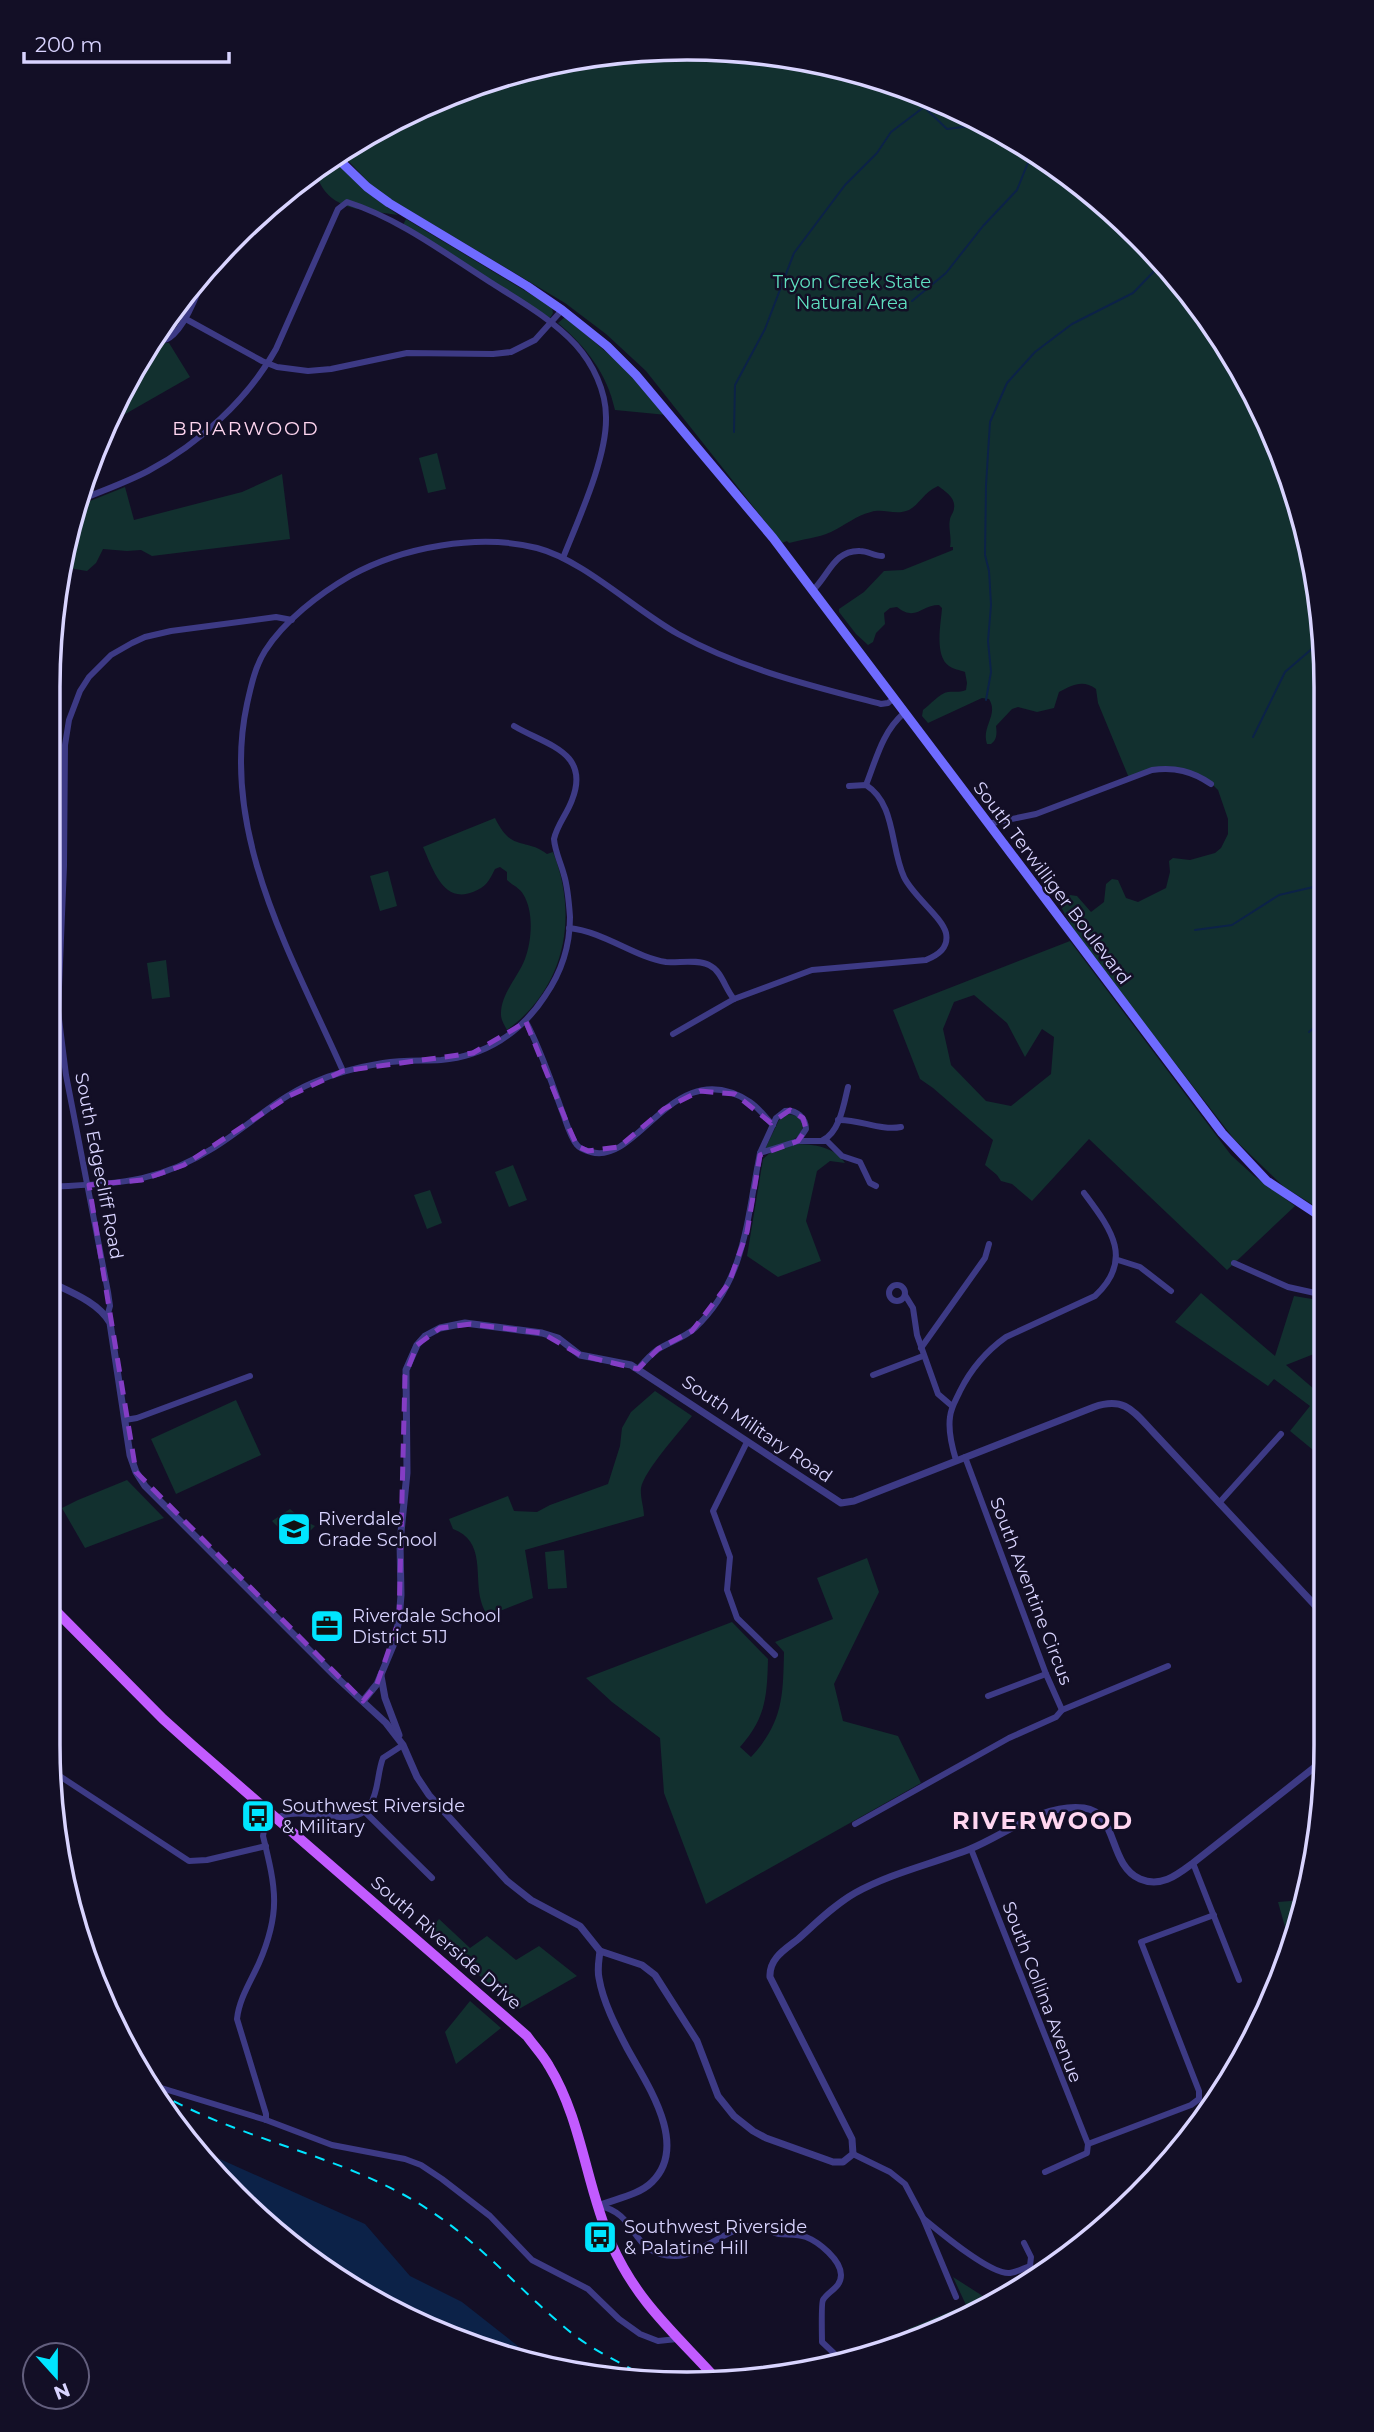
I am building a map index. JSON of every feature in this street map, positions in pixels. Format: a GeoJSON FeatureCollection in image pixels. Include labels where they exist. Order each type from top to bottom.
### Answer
{"type":"FeatureCollection","features":[{"type":"Feature","properties":{"kind":"main road","name":"South Terwilliger Boulevard"},"geometry":{"type":"LineString","coordinates":[[342,163],[383,200],[562,310],[600,339],[636,374],[778,544],[1222,1133],[1267,1181],[1314,1212]]}},
{"type":"Feature","properties":{"kind":"main road","name":"South Riverside Drive"},"geometry":{"type":"LineString","coordinates":[[60,1615],[163,1718],[527,2036],[549,2065],[565,2100],[610,2242],[624,2270],[649,2309],[709,2371]]}},
{"type":"Feature","properties":{"kind":"street"},"geometry":{"type":"LineString","coordinates":[[90,496],[140,475],[184,447],[224,414],[268,363],[338,209],[344,203],[350,202],[439,248],[551,323],[576,345],[589,361],[603,393],[607,418],[593,482],[562,558]]}},
{"type":"Feature","properties":{"kind":"street"},"geometry":{"type":"LineString","coordinates":[[164,340],[171,338],[195,298]]}},
{"type":"Feature","properties":{"kind":"street"},"geometry":{"type":"LineString","coordinates":[[184,318],[268,363],[308,371],[339,368],[407,353],[505,354],[528,344],[562,310]]}},
{"type":"Feature","properties":{"kind":"street"},"geometry":{"type":"LineString","coordinates":[[343,1072],[284,939],[263,881],[244,810],[241,744],[245,712],[258,665],[269,645],[292,620],[354,575],[393,558],[437,547],[470,542],[535,547],[562,558],[683,637],[760,670],[881,704],[894,699]]}},
{"type":"Feature","properties":{"kind":"street"},"geometry":{"type":"LineString","coordinates":[[813,590],[825,577],[832,563],[844,555],[863,551],[882,556]]}},
{"type":"Feature","properties":{"kind":"street","name":"South Edgecliff Road"},"geometry":{"type":"LineString","coordinates":[[60,954],[65,745],[71,711],[82,687],[105,661],[132,643],[157,634],[279,617],[292,620]]}},
{"type":"Feature","properties":{"kind":"street"},"geometry":{"type":"LineString","coordinates":[[866,785],[884,737],[904,713]]}},
{"type":"Feature","properties":{"kind":"street"},"geometry":{"type":"LineString","coordinates":[[60,1186],[142,1180],[184,1165],[310,1084],[343,1072],[384,1063],[444,1059],[473,1053],[501,1040],[526,1022],[552,986],[561,966],[569,928],[568,896],[554,839],[577,782],[572,761],[556,747],[514,726]]}},
{"type":"Feature","properties":{"kind":"street"},"geometry":{"type":"LineString","coordinates":[[988,824],[1036,814],[1153,770],[1167,768],[1187,772],[1211,784]]}},
{"type":"Feature","properties":{"kind":"street"},"geometry":{"type":"LineString","coordinates":[[673,1034],[734,999],[812,970],[926,960],[938,955],[945,946],[947,934],[942,924],[915,895],[895,856],[884,804],[877,793],[866,785],[849,786]]}},
{"type":"Feature","properties":{"kind":"street"},"geometry":{"type":"LineString","coordinates":[[569,928],[595,933],[662,961],[709,964],[719,973],[725,988],[734,999]]}},
{"type":"Feature","properties":{"kind":"street"},"geometry":{"type":"LineString","coordinates":[[526,1022],[577,1146],[588,1152],[604,1153],[619,1147],[664,1109],[686,1095],[700,1091],[735,1094],[753,1103],[773,1125]]}},
{"type":"Feature","properties":{"kind":"street","name":"South Edgecliff Road"},"geometry":{"type":"LineString","coordinates":[[60,1027],[66,1076],[110,1301],[107,1317]]}},
{"type":"Feature","properties":{"kind":"street"},"geometry":{"type":"LineString","coordinates":[[821,1140],[831,1134],[848,1087]]}},
{"type":"Feature","properties":{"kind":"street"},"geometry":{"type":"LineString","coordinates":[[638,1369],[658,1349],[692,1331],[729,1283],[747,1232],[760,1153],[773,1125],[783,1112],[796,1112],[804,1121],[806,1126],[798,1141]]}},
{"type":"Feature","properties":{"kind":"street"},"geometry":{"type":"LineString","coordinates":[[838,1120],[852,1120],[888,1129],[901,1128]]}},
{"type":"Feature","properties":{"kind":"street"},"geometry":{"type":"LineString","coordinates":[[760,1153],[798,1141],[821,1140],[832,1145],[842,1156],[860,1162],[869,1181],[876,1186]]}},
{"type":"Feature","properties":{"kind":"street"},"geometry":{"type":"LineString","coordinates":[[956,1460],[949,1424],[952,1406],[968,1374],[993,1345],[1095,1296],[1104,1288],[1118,1260],[1108,1228],[1084,1193]]}},
{"type":"Feature","properties":{"kind":"street"},"geometry":{"type":"LineString","coordinates":[[873,1375],[922,1352],[985,1258],[989,1244]]}},
{"type":"Feature","properties":{"kind":"street"},"geometry":{"type":"LineString","coordinates":[[1118,1260],[1140,1267],[1171,1291]]}},
{"type":"Feature","properties":{"kind":"street"},"geometry":{"type":"LineString","coordinates":[[1234,1263],[1288,1287],[1314,1293]]}},
{"type":"Feature","properties":{"kind":"street"},"geometry":{"type":"LineString","coordinates":[[60,1288],[96,1307],[107,1317],[113,1338],[132,1462],[145,1486],[335,1676],[386,1723],[403,1745]]}},
{"type":"Feature","properties":{"kind":"street"},"geometry":{"type":"LineString","coordinates":[[905,1295],[913,1308],[922,1352],[938,1394],[952,1406]]}},
{"type":"Feature","properties":{"kind":"street","name":"South Military Road"},"geometry":{"type":"LineString","coordinates":[[363,1701],[374,1690],[381,1674],[397,1631],[400,1609],[400,1542],[407,1473],[405,1376],[410,1357],[420,1342],[440,1328],[460,1323],[533,1331],[558,1338],[580,1355],[625,1363],[638,1369],[841,1503],[854,1501],[1094,1407],[1116,1402],[1132,1410],[1314,1604]]}},
{"type":"Feature","properties":{"kind":"street"},"geometry":{"type":"LineString","coordinates":[[125,1420],[250,1376]]}},
{"type":"Feature","properties":{"kind":"street"},"geometry":{"type":"LineString","coordinates":[[1219,1503],[1281,1434]]}},
{"type":"Feature","properties":{"kind":"street"},"geometry":{"type":"LineString","coordinates":[[747,1441],[713,1511],[730,1557],[727,1590],[737,1618],[775,1655]]}},
{"type":"Feature","properties":{"kind":"street","name":"South Aventine Circus"},"geometry":{"type":"LineString","coordinates":[[855,1824],[1009,1738],[1056,1717],[1062,1710],[965,1457]]}},
{"type":"Feature","properties":{"kind":"street"},"geometry":{"type":"LineString","coordinates":[[1062,1710],[1168,1666]]}},
{"type":"Feature","properties":{"kind":"street"},"geometry":{"type":"LineString","coordinates":[[381,1674],[385,1698],[403,1745],[417,1777],[429,1795],[507,1881],[531,1900],[580,1926],[600,1951],[642,1965],[655,1975],[697,2041],[718,2096],[729,2111],[743,2124],[766,2137],[833,2162],[843,2162],[853,2154]]}},
{"type":"Feature","properties":{"kind":"street"},"geometry":{"type":"LineString","coordinates":[[988,1696],[1046,1674]]}},
{"type":"Feature","properties":{"kind":"street"},"geometry":{"type":"LineString","coordinates":[[266,2120],[237,2019],[239,2006],[273,1925],[275,1891],[264,1830],[275,1818],[299,1812],[338,1818],[364,1811],[375,1793],[383,1758],[403,1745]]}},
{"type":"Feature","properties":{"kind":"street"},"geometry":{"type":"LineString","coordinates":[[853,2154],[852,2139],[773,1985],[770,1972],[772,1964],[786,1948],[852,1895],[904,1872],[971,1849],[1038,1816],[1063,1809],[1083,1808],[1101,1816],[1122,1864],[1137,1878],[1163,1881],[1179,1874],[1313,1768]]}},
{"type":"Feature","properties":{"kind":"street"},"geometry":{"type":"LineString","coordinates":[[61,1777],[189,1861],[207,1860],[266,1846]]}},
{"type":"Feature","properties":{"kind":"street"},"geometry":{"type":"LineString","coordinates":[[364,1811],[432,1878]]}},
{"type":"Feature","properties":{"kind":"street","name":"South Collina Avenue"},"geometry":{"type":"LineString","coordinates":[[971,1849],[1088,2144]]}},
{"type":"Feature","properties":{"kind":"street"},"geometry":{"type":"LineString","coordinates":[[1193,1863],[1239,1980]]}},
{"type":"Feature","properties":{"kind":"street"},"geometry":{"type":"LineString","coordinates":[[1045,2172],[1087,2153],[1088,2144],[1191,2105],[1199,2099],[1199,2091],[1141,1942],[1214,1914]]}},
{"type":"Feature","properties":{"kind":"street"},"geometry":{"type":"LineString","coordinates":[[598,2206],[650,2184],[661,2170],[666,2146],[663,2124],[653,2092],[628,2050],[603,1992],[598,1972],[600,1951]]}},
{"type":"Feature","properties":{"kind":"street"},"geometry":{"type":"LineString","coordinates":[[162,2090],[266,2120],[332,2145],[398,2157],[421,2165],[490,2216],[532,2260],[588,2289],[640,2334],[658,2341],[677,2339]]}},
{"type":"Feature","properties":{"kind":"street"},"geometry":{"type":"LineString","coordinates":[[853,2154],[890,2172],[905,2184],[923,2218],[956,2297]]}},
{"type":"Feature","properties":{"kind":"street"},"geometry":{"type":"LineString","coordinates":[[598,2206],[609,2208],[628,2221],[639,2241],[648,2249],[665,2255],[685,2256],[716,2239],[751,2225],[807,2238],[825,2250],[841,2273],[838,2285],[823,2300],[821,2308],[824,2330],[822,2342],[835,2354]]}},
{"type":"Feature","properties":{"kind":"street"},"geometry":{"type":"LineString","coordinates":[[923,2218],[989,2267],[1002,2272],[1010,2273],[1030,2266],[1031,2257],[1024,2243]]}},
{"type":"Feature","properties":{"kind":"highlighted area"},"geometry":{"type":"Polygon","coordinates":[[[526,1022],[577,1146],[588,1151],[619,1147],[664,1109],[700,1091],[735,1094],[771,1123],[790,1110],[803,1118],[806,1129],[798,1141],[760,1155],[747,1232],[729,1283],[692,1331],[658,1349],[638,1369],[580,1355],[542,1333],[471,1324],[440,1328],[417,1345],[405,1376],[399,1620],[377,1684],[363,1701],[136,1472],[89,1185],[142,1180],[184,1165],[289,1096],[343,1071],[473,1053],[526,1022]]]}},
{"type":"Feature","properties":{"kind":"green space","name":"Tryon Creek State Natural Area"},"geometry":{"type":"Polygon","coordinates":[[[687,60],[769,65],[849,81],[889,93],[965,124],[1036,165],[1069,189],[1131,243],[1159,273],[1209,338],[1250,409],[1281,485],[1293,525],[1309,605],[1314,687],[1314,1205],[1284,1187],[1234,1139],[1078,938],[1061,907],[1070,895],[1077,896],[1091,912],[1104,902],[1106,884],[1112,879],[1118,880],[1126,898],[1138,902],[1166,888],[1170,872],[1169,861],[1173,858],[1190,860],[1215,853],[1221,848],[1228,834],[1228,819],[1218,790],[1212,784],[1168,767],[1129,778],[1098,703],[1096,689],[1087,684],[1073,685],[1059,692],[1054,708],[1037,712],[1018,707],[1012,709],[996,726],[996,736],[991,744],[987,744],[986,738],[992,710],[989,699],[982,698],[928,723],[922,716],[923,710],[945,693],[966,690],[967,683],[965,672],[949,666],[941,655],[939,639],[942,608],[939,605],[909,613],[897,607],[890,608],[884,613],[885,624],[868,645],[839,612],[839,609],[864,592],[884,571],[903,570],[953,550],[953,547],[950,547],[950,518],[954,504],[949,495],[938,486],[909,510],[871,512],[826,534],[782,543],[646,371],[606,334],[565,303],[371,185],[347,160],[409,124],[485,93],[525,81],[605,65],[687,60]]]}},
{"type":"Feature","properties":{"kind":"green space"},"geometry":{"type":"Polygon","coordinates":[[[339,165],[364,190],[398,215],[346,206],[327,193],[319,179],[339,165]]]}},
{"type":"Feature","properties":{"kind":"green space"},"geometry":{"type":"Polygon","coordinates":[[[406,219],[552,307],[550,318],[403,225],[406,219]]]}},
{"type":"Feature","properties":{"kind":"green space"},"geometry":{"type":"Polygon","coordinates":[[[565,317],[618,362],[667,415],[615,410],[607,384],[594,362],[558,323],[565,317]]]}},
{"type":"Feature","properties":{"kind":"green space"},"geometry":{"type":"Polygon","coordinates":[[[162,343],[169,343],[190,377],[121,417],[144,373],[162,343]]]}},
{"type":"Feature","properties":{"kind":"green space"},"geometry":{"type":"Polygon","coordinates":[[[437,453],[446,489],[428,493],[419,458],[437,453]]]}},
{"type":"Feature","properties":{"kind":"green space"},"geometry":{"type":"Polygon","coordinates":[[[282,474],[290,539],[152,556],[141,550],[103,549],[96,563],[87,571],[71,569],[88,502],[125,487],[134,520],[242,492],[282,474]]]}},
{"type":"Feature","properties":{"kind":"green space"},"geometry":{"type":"Polygon","coordinates":[[[495,818],[501,829],[513,840],[547,854],[553,852],[565,901],[562,950],[554,972],[527,1013],[507,1030],[501,1008],[506,993],[522,966],[529,943],[531,926],[527,901],[520,890],[507,880],[507,872],[500,867],[495,869],[481,888],[463,894],[454,893],[440,882],[423,847],[495,818]]]}},
{"type":"Feature","properties":{"kind":"green space"},"geometry":{"type":"Polygon","coordinates":[[[388,871],[397,906],[380,911],[370,876],[388,871]]]}},
{"type":"Feature","properties":{"kind":"green space"},"geometry":{"type":"Polygon","coordinates":[[[1070,941],[1231,1155],[1295,1206],[1227,1270],[1089,1139],[1032,1201],[1012,1184],[1001,1181],[985,1165],[993,1140],[920,1079],[893,1010],[1070,941]],[[974,995],[954,1002],[943,1029],[951,1065],[986,1101],[1011,1106],[1051,1074],[1054,1037],[1042,1029],[1025,1057],[1007,1023],[974,995]]]}},
{"type":"Feature","properties":{"kind":"green space"},"geometry":{"type":"Polygon","coordinates":[[[166,960],[170,997],[152,999],[147,963],[166,960]]]}},
{"type":"Feature","properties":{"kind":"green space"},"geometry":{"type":"Polygon","coordinates":[[[788,1114],[797,1116],[803,1123],[800,1134],[790,1141],[765,1149],[779,1120],[788,1114]]]}},
{"type":"Feature","properties":{"kind":"green space"},"geometry":{"type":"Polygon","coordinates":[[[795,1144],[823,1148],[836,1153],[845,1163],[830,1161],[817,1171],[806,1221],[821,1261],[778,1277],[747,1256],[763,1159],[771,1152],[795,1144]]]}},
{"type":"Feature","properties":{"kind":"green space"},"geometry":{"type":"Polygon","coordinates":[[[513,1165],[527,1200],[509,1207],[495,1172],[513,1165]]]}},
{"type":"Feature","properties":{"kind":"green space"},"geometry":{"type":"Polygon","coordinates":[[[430,1190],[442,1223],[427,1229],[414,1195],[430,1190]]]}},
{"type":"Feature","properties":{"kind":"green space"},"geometry":{"type":"Polygon","coordinates":[[[1201,1293],[1275,1356],[1294,1296],[1314,1299],[1314,1354],[1286,1365],[1314,1389],[1314,1451],[1290,1431],[1310,1406],[1274,1379],[1268,1386],[1175,1322],[1201,1293]]]}},
{"type":"Feature","properties":{"kind":"green space"},"geometry":{"type":"Polygon","coordinates":[[[655,1391],[692,1416],[655,1462],[644,1481],[641,1491],[644,1516],[525,1550],[533,1598],[487,1616],[479,1591],[475,1550],[463,1535],[453,1529],[449,1519],[508,1496],[514,1511],[537,1512],[608,1484],[620,1446],[622,1428],[631,1412],[655,1391]]]}},
{"type":"Feature","properties":{"kind":"green space"},"geometry":{"type":"Polygon","coordinates":[[[236,1400],[261,1455],[176,1494],[151,1439],[236,1400]]]}},
{"type":"Feature","properties":{"kind":"green space"},"geometry":{"type":"Polygon","coordinates":[[[127,1480],[164,1518],[85,1548],[62,1508],[127,1480]]]}},
{"type":"Feature","properties":{"kind":"green space"},"geometry":{"type":"Polygon","coordinates":[[[290,1509],[315,1526],[296,1545],[272,1521],[290,1509]]]}},
{"type":"Feature","properties":{"kind":"green space"},"geometry":{"type":"Polygon","coordinates":[[[564,1550],[567,1588],[548,1589],[545,1552],[564,1550]]]}},
{"type":"Feature","properties":{"kind":"green space"},"geometry":{"type":"Polygon","coordinates":[[[867,1558],[879,1592],[834,1684],[843,1721],[898,1736],[921,1783],[706,1904],[664,1793],[660,1738],[612,1702],[586,1678],[732,1622],[768,1659],[767,1684],[760,1716],[740,1747],[751,1757],[770,1732],[782,1696],[784,1652],[775,1642],[833,1619],[817,1578],[867,1558]]]}},
{"type":"Feature","properties":{"kind":"green space"},"geometry":{"type":"Polygon","coordinates":[[[1294,1901],[1286,1930],[1278,1902],[1294,1901]]]}},
{"type":"Feature","properties":{"kind":"green space"},"geometry":{"type":"Polygon","coordinates":[[[439,1919],[470,1948],[487,1936],[516,1960],[539,1946],[577,1976],[519,2009],[428,1932],[439,1919]]]}},
{"type":"Feature","properties":{"kind":"green space"},"geometry":{"type":"Polygon","coordinates":[[[470,2001],[501,2028],[456,2064],[445,2032],[470,2001]]]}},
{"type":"Feature","properties":{"kind":"green space"},"geometry":{"type":"Polygon","coordinates":[[[953,2277],[985,2297],[909,2332],[908,2329],[966,2305],[953,2277]]]}},
{"type":"Feature","properties":{"kind":"water"},"geometry":{"type":"Polygon","coordinates":[[[212,2156],[365,2224],[410,2276],[462,2302],[524,2351],[447,2325],[409,2308],[338,2267],[273,2217],[212,2156]]]}},
{"type":"Feature","properties":{"kind":"waterway"},"geometry":{"type":"LineString","coordinates":[[924,106],[947,129],[969,126]]}},
{"type":"Feature","properties":{"kind":"waterway"},"geometry":{"type":"LineString","coordinates":[[734,432],[735,385],[765,329],[794,253],[845,185],[877,153],[891,132],[924,107]]}},
{"type":"Feature","properties":{"kind":"waterway"},"geometry":{"type":"LineString","coordinates":[[912,301],[946,273],[983,226],[1017,190],[1030,161]]}},
{"type":"Feature","properties":{"kind":"waterway"},"geometry":{"type":"LineString","coordinates":[[986,700],[991,672],[988,641],[991,605],[985,555],[990,422],[1007,383],[1035,352],[1072,324],[1133,293],[1156,269]]}},
{"type":"Feature","properties":{"kind":"waterway"},"geometry":{"type":"LineString","coordinates":[[1253,737],[1285,672],[1313,648]]}},
{"type":"Feature","properties":{"kind":"waterway"},"geometry":{"type":"LineString","coordinates":[[1195,930],[1232,925],[1279,895],[1314,887]]}},
{"type":"Feature","properties":{"kind":"waterway"},"geometry":{"type":"LineString","coordinates":[[1309,1032],[1314,1028]]}},
{"type":"Feature","properties":{"kind":"railway"},"geometry":{"type":"LineString","coordinates":[[167,2097],[224,2124],[364,2175],[397,2191],[449,2224],[574,2335],[632,2370]]}},
{"type":"Feature","properties":{"kind":"place","name":"Riverdale Grade School"},"geometry":{"type":"Point","coordinates":[294,1529]}},
{"type":"Feature","properties":{"kind":"place","name":"Riverdale School District 51J"},"geometry":{"type":"Point","coordinates":[327,1626]}},
{"type":"Feature","properties":{"kind":"place","name":"Southwest Riverside & Military"},"geometry":{"type":"Point","coordinates":[258,1816]}},
{"type":"Feature","properties":{"kind":"place","name":"Southwest Riverside & Palatine Hill"},"geometry":{"type":"Point","coordinates":[600,2237]}},
{"type":"Feature","properties":{"kind":"district","name":"BRIARWOOD"},"geometry":{"type":"Point","coordinates":[246,428]}},
{"type":"Feature","properties":{"kind":"district","name":"RIVERWOOD"},"geometry":{"type":"Point","coordinates":[1043,1820]}}]}
